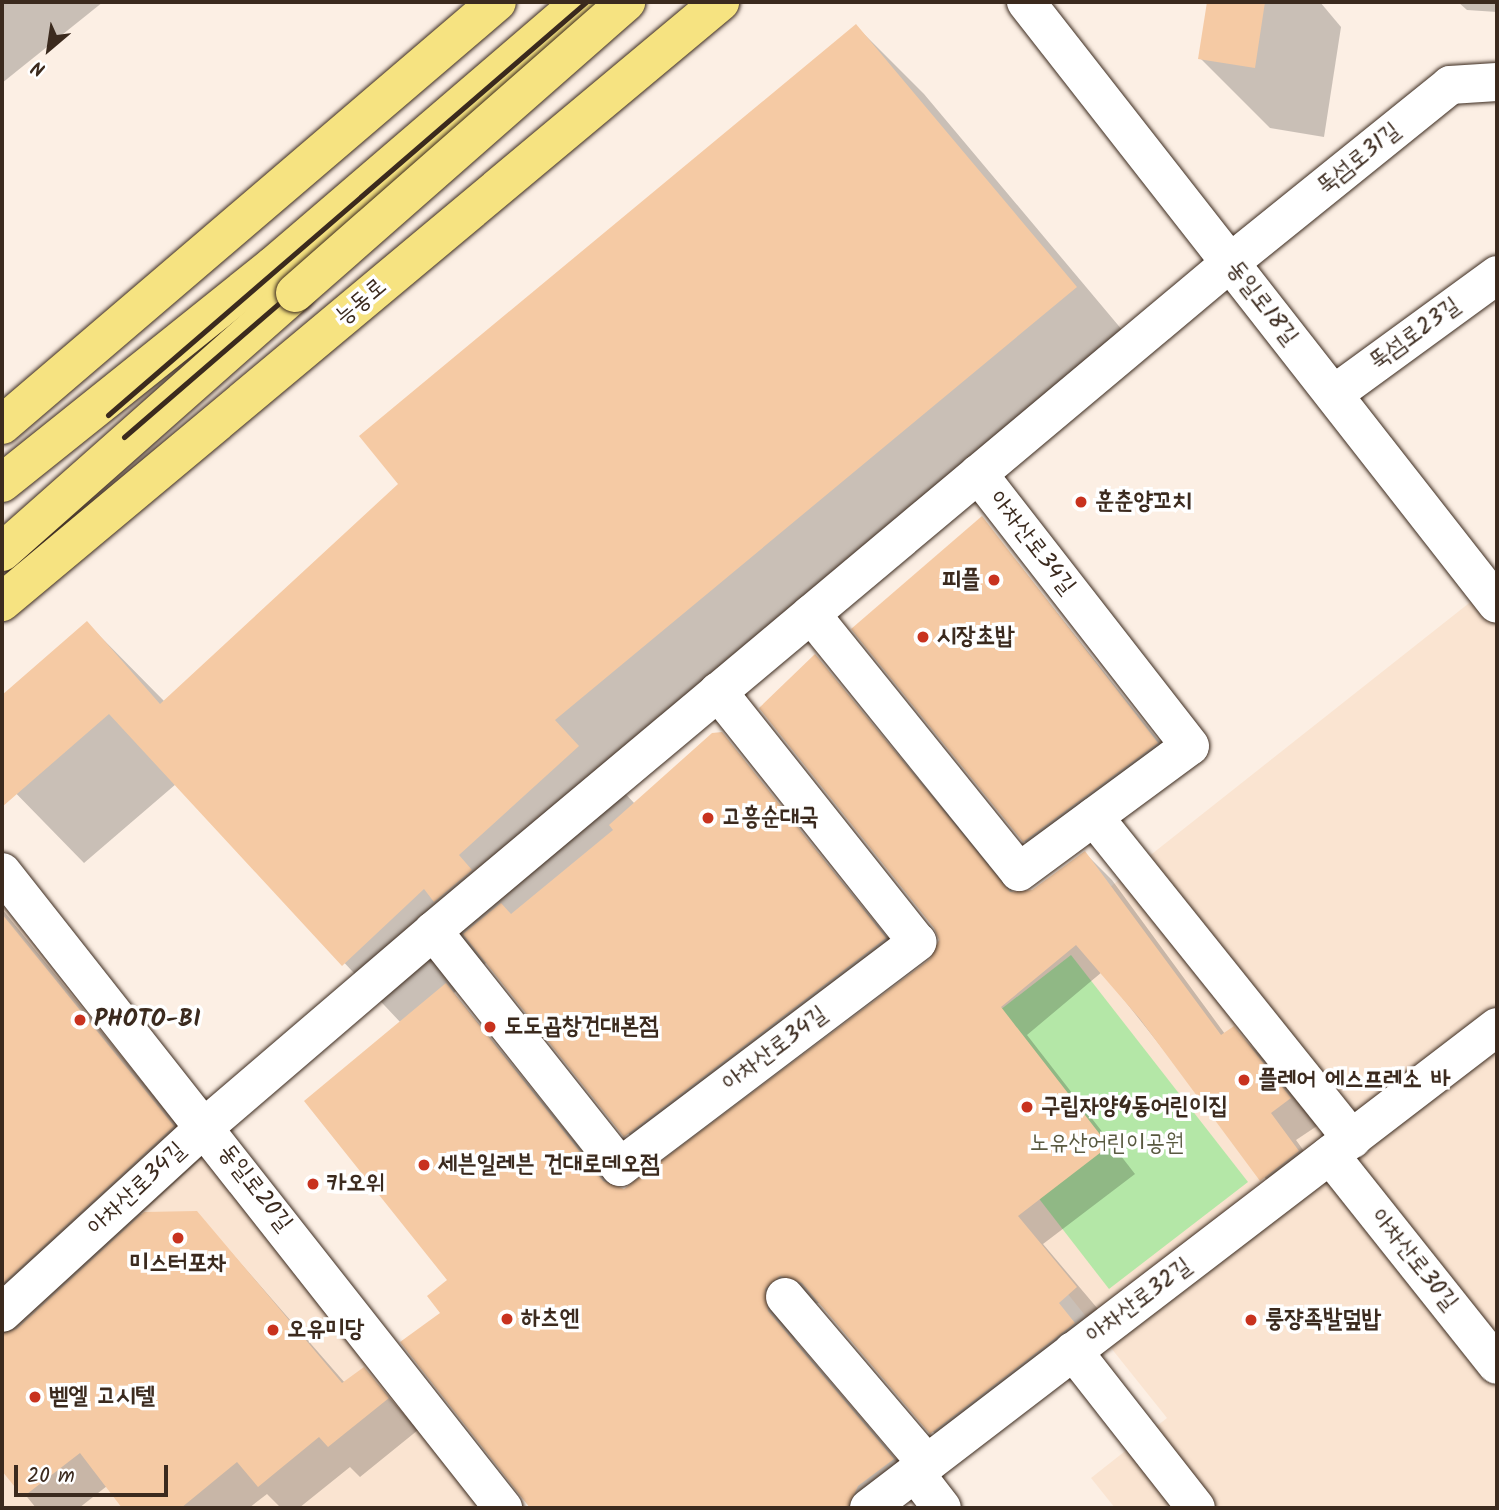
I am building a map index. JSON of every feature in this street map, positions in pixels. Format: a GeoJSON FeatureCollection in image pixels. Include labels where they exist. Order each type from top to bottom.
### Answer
{"type":"FeatureCollection","features":[{"type":"Feature","properties":{"kind":"main road"},"geometry":{"type":"LineString","coordinates":[[2,425],[497,2]]}},
{"type":"Feature","properties":{"kind":"main road"},"geometry":{"type":"LineString","coordinates":[[2,552],[284,279],[581,2]]}},
{"type":"Feature","properties":{"kind":"main road"},"geometry":{"type":"LineString","coordinates":[[2,482],[284,279],[626,2]]}},
{"type":"Feature","properties":{"kind":"main road","name":"능동로"},"geometry":{"type":"LineString","coordinates":[[2,603],[720,2]]}},
{"type":"Feature","properties":{"kind":"street","name":"동일로18길"},"geometry":{"type":"LineString","coordinates":[[1026,2],[1497,604]]}},
{"type":"Feature","properties":{"kind":"street","name":"뚝섬로31길"},"geometry":{"type":"LineString","coordinates":[[1231,262],[1450,85],[1497,82]]}},
{"type":"Feature","properties":{"kind":"street","name":"아차산로34길"},"geometry":{"type":"LineString","coordinates":[[2,1314],[207,1125],[433,931],[1231,262]]}},
{"type":"Feature","properties":{"kind":"street","name":"뚝섬로23길"},"geometry":{"type":"LineString","coordinates":[[1334,394],[1497,275]]}},
{"type":"Feature","properties":{"kind":"street","name":"아차산로34길"},"geometry":{"type":"LineString","coordinates":[[811,614],[1019,872],[1190,746],[978,474]]}},
{"type":"Feature","properties":{"kind":"street","name":"아차산로34길"},"geometry":{"type":"LineString","coordinates":[[433,931],[620,1167],[916,942],[718,692]]}},
{"type":"Feature","properties":{"kind":"street"},"geometry":{"type":"LineString","coordinates":[[1094,817],[1341,1147]]}},
{"type":"Feature","properties":{"kind":"street","name":"동일로20길"},"geometry":{"type":"LineString","coordinates":[[2,872],[207,1125],[503,1508]]}},
{"type":"Feature","properties":{"kind":"street","name":"아차산로32길"},"geometry":{"type":"LineString","coordinates":[[869,1508],[1497,1027]]}},
{"type":"Feature","properties":{"kind":"street","name":"아차산로30길"},"geometry":{"type":"LineString","coordinates":[[1341,1147],[1497,1365]]}},
{"type":"Feature","properties":{"kind":"street"},"geometry":{"type":"LineString","coordinates":[[785,1297],[921,1469],[942,1508]]}},
{"type":"Feature","properties":{"kind":"street"},"geometry":{"type":"LineString","coordinates":[[1073,1352],[1196,1508]]}},
{"type":"Feature","properties":{"kind":"shaded area"},"geometry":{"type":"Polygon","coordinates":[[[1497,581],[1497,1508],[1115,1508],[1091,1478],[1167,1418],[885,1065],[1497,581]]]}},
{"type":"Feature","properties":{"kind":"shaded area"},"geometry":{"type":"Polygon","coordinates":[[[2,904],[480,1508],[2,1508],[2,904]]]}},
{"type":"Feature","properties":{"kind":"green space","name":"노유산어린이공원"},"geometry":{"type":"Polygon","coordinates":[[[1071,955],[1248,1182],[1109,1289],[933,1062],[1071,955]]]}},
{"type":"Feature","properties":{"kind":"building"},"geometry":{"type":"Polygon","coordinates":[[[1207,2],[1265,2],[1255,68],[1198,59],[1207,2]]]}},
{"type":"Feature","properties":{"kind":"building"},"geometry":{"type":"Polygon","coordinates":[[[856,24],[1077,287],[555,720],[579,746],[459,855],[472,870],[434,902],[424,889],[342,966],[109,714],[2,807],[2,695],[87,621],[160,704],[398,484],[359,436],[856,24]]]}},
{"type":"Feature","properties":{"kind":"building"},"geometry":{"type":"Polygon","coordinates":[[[982,516],[1158,743],[1023,842],[851,629],[982,516]]]}},
{"type":"Feature","properties":{"kind":"building"},"geometry":{"type":"Polygon","coordinates":[[[815,654],[1010,892],[1032,890],[1085,851],[1221,1035],[1234,1026],[1291,1098],[1271,1113],[1299,1151],[1260,1181],[1140,1019],[1076,945],[1001,1007],[1109,1146],[1018,1216],[1077,1287],[1059,1303],[1075,1323],[930,1434],[802,1283],[780,1276],[765,1289],[768,1311],[894,1459],[858,1486],[848,1508],[530,1508],[400,1342],[440,1313],[427,1296],[447,1280],[304,1101],[446,983],[603,1181],[624,1189],[930,959],[939,940],[934,928],[759,708],[815,654]]]}},
{"type":"Feature","properties":{"kind":"building"},"geometry":{"type":"Polygon","coordinates":[[[722,732],[886,938],[624,1137],[463,934],[501,903],[511,914],[613,830],[609,825],[712,733],[722,732]]]}},
{"type":"Feature","properties":{"kind":"building"},"geometry":{"type":"Polygon","coordinates":[[[2,914],[174,1126],[2,1284],[2,914]]]}},
{"type":"Feature","properties":{"kind":"building"},"geometry":{"type":"Polygon","coordinates":[[[197,1211],[342,1383],[364,1367],[389,1398],[328,1447],[319,1437],[258,1487],[237,1462],[181,1508],[122,1508],[80,1453],[23,1497],[2,1471],[2,1334],[17,1329],[144,1212],[197,1211]]]}},
{"type":"Feature","properties":{"kind":"railway"},"geometry":{"type":"LineString","coordinates":[[108,415],[586,2]]}},
{"type":"Feature","properties":{"kind":"railway"},"geometry":{"type":"LineString","coordinates":[[124,437],[628,2]]}},
{"type":"Feature","properties":{"kind":"place","name":"훈춘양꼬치"},"geometry":{"type":"Point","coordinates":[1081,502]}},
{"type":"Feature","properties":{"kind":"place","name":"피플"},"geometry":{"type":"Point","coordinates":[994,580]}},
{"type":"Feature","properties":{"kind":"place","name":"시장초밥"},"geometry":{"type":"Point","coordinates":[923,637]}},
{"type":"Feature","properties":{"kind":"place","name":"고흥순대국"},"geometry":{"type":"Point","coordinates":[708,818]}},
{"type":"Feature","properties":{"kind":"place","name":"PHOTO-BI"},"geometry":{"type":"Point","coordinates":[80,1020]}},
{"type":"Feature","properties":{"kind":"place","name":"도도곱창건대본점"},"geometry":{"type":"Point","coordinates":[490,1027]}},
{"type":"Feature","properties":{"kind":"place","name":"플레어 에스프레소 바"},"geometry":{"type":"Point","coordinates":[1244,1080]}},
{"type":"Feature","properties":{"kind":"place","name":"구립자양4동어린이집"},"geometry":{"type":"Point","coordinates":[1027,1107]}},
{"type":"Feature","properties":{"kind":"place","name":"세븐일레븐 건대로데오점"},"geometry":{"type":"Point","coordinates":[424,1165]}},
{"type":"Feature","properties":{"kind":"place","name":"카오위"},"geometry":{"type":"Point","coordinates":[313,1184]}},
{"type":"Feature","properties":{"kind":"place","name":"미스터포차"},"geometry":{"type":"Point","coordinates":[178,1238]}},
{"type":"Feature","properties":{"kind":"place","name":"하츠엔"},"geometry":{"type":"Point","coordinates":[507,1319]}},
{"type":"Feature","properties":{"kind":"place","name":"룽쟝족발덮밥"},"geometry":{"type":"Point","coordinates":[1251,1320]}},
{"type":"Feature","properties":{"kind":"place","name":"오유미당"},"geometry":{"type":"Point","coordinates":[273,1330]}},
{"type":"Feature","properties":{"kind":"place","name":"벧엘 고시텔"},"geometry":{"type":"Point","coordinates":[35,1397]}}]}
